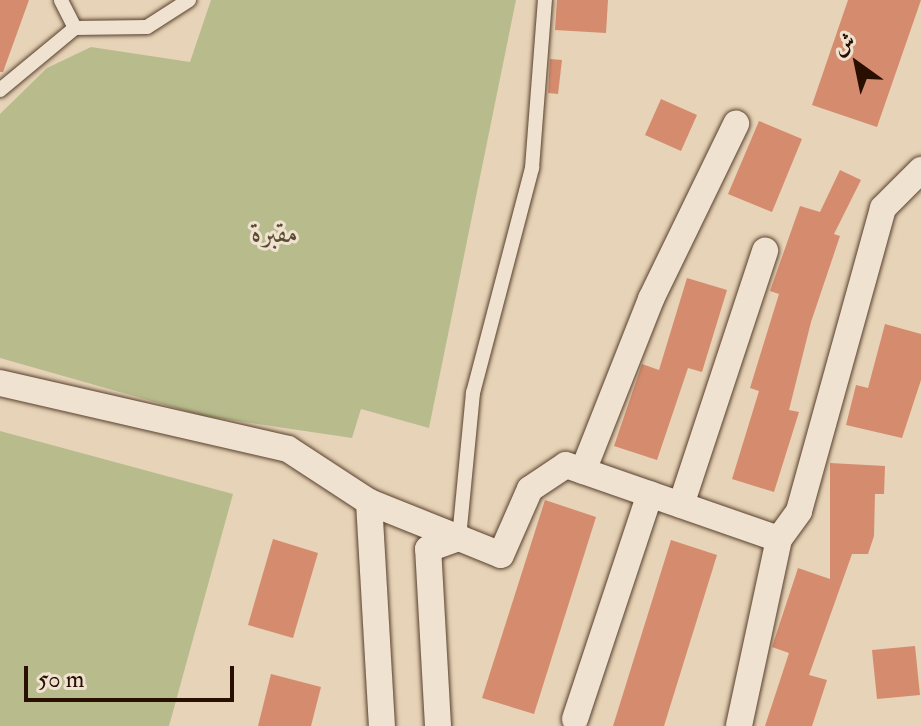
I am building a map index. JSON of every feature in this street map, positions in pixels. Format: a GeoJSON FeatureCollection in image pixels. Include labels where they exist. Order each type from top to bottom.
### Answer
{"type":"FeatureCollection","features":[{"type":"Feature","properties":{"kind":"street"},"geometry":{"type":"LineString","coordinates":[[583,471],[651,299],[736,124]]}},
{"type":"Feature","properties":{"kind":"street"},"geometry":{"type":"LineString","coordinates":[[739,726],[779,539],[799,511],[883,208],[921,170]]}},
{"type":"Feature","properties":{"kind":"street"},"geometry":{"type":"LineString","coordinates":[[681,505],[765,251]]}},
{"type":"Feature","properties":{"kind":"street"},"geometry":{"type":"LineString","coordinates":[[0,383],[288,449],[369,502],[501,555],[530,489],[566,465],[779,539]]}},
{"type":"Feature","properties":{"kind":"street"},"geometry":{"type":"LineString","coordinates":[[575,719],[650,494]]}},
{"type":"Feature","properties":{"kind":"street"},"geometry":{"type":"LineString","coordinates":[[369,502],[382,726]]}},
{"type":"Feature","properties":{"kind":"street"},"geometry":{"type":"LineString","coordinates":[[438,726],[428,549],[459,538]]}},
{"type":"Feature","properties":{"kind":"lane"},"geometry":{"type":"LineString","coordinates":[[61,0],[75,28]]}},
{"type":"Feature","properties":{"kind":"lane"},"geometry":{"type":"LineString","coordinates":[[0,90],[75,28],[147,27],[189,0]]}},
{"type":"Feature","properties":{"kind":"lane"},"geometry":{"type":"LineString","coordinates":[[459,538],[473,393],[532,168],[545,0]]}},
{"type":"Feature","properties":{"kind":"green space","name":"مقبرة"},"geometry":{"type":"Polygon","coordinates":[[[211,0],[516,0],[429,428],[361,409],[352,438],[204,416],[0,358],[0,114],[47,68],[91,47],[190,62],[211,0]]]}},
{"type":"Feature","properties":{"kind":"green space"},"geometry":{"type":"Polygon","coordinates":[[[0,431],[233,494],[169,726],[0,726],[0,431]]]}},
{"type":"Feature","properties":{"kind":"building"},"geometry":{"type":"Polygon","coordinates":[[[0,0],[29,0],[3,72],[0,72],[0,0]]]}},
{"type":"Feature","properties":{"kind":"building"},"geometry":{"type":"Polygon","coordinates":[[[557,0],[608,0],[606,33],[555,30],[557,0]]]}},
{"type":"Feature","properties":{"kind":"building"},"geometry":{"type":"Polygon","coordinates":[[[848,0],[921,0],[877,127],[812,105],[848,0]]]}},
{"type":"Feature","properties":{"kind":"building"},"geometry":{"type":"Polygon","coordinates":[[[550,59],[562,60],[558,94],[548,93],[550,59]]]}},
{"type":"Feature","properties":{"kind":"building"},"geometry":{"type":"Polygon","coordinates":[[[661,99],[697,115],[681,151],[645,135],[661,99]]]}},
{"type":"Feature","properties":{"kind":"building"},"geometry":{"type":"Polygon","coordinates":[[[759,121],[802,139],[772,212],[728,194],[759,121]]]}},
{"type":"Feature","properties":{"kind":"building"},"geometry":{"type":"Polygon","coordinates":[[[840,170],[861,180],[834,234],[840,236],[811,322],[789,410],[799,412],[774,492],[732,479],[759,391],[750,388],[779,294],[770,291],[800,206],[820,212],[840,170]]]}},
{"type":"Feature","properties":{"kind":"building"},"geometry":{"type":"Polygon","coordinates":[[[687,278],[727,290],[702,372],[688,368],[657,460],[614,446],[642,364],[659,370],[687,278]]]}},
{"type":"Feature","properties":{"kind":"building"},"geometry":{"type":"Polygon","coordinates":[[[885,324],[921,334],[921,380],[902,438],[846,425],[856,385],[868,388],[885,324]]]}},
{"type":"Feature","properties":{"kind":"building"},"geometry":{"type":"Polygon","coordinates":[[[830,463],[885,466],[884,494],[875,494],[874,536],[868,554],[852,554],[809,675],[827,680],[812,726],[765,726],[789,653],[772,647],[798,568],[830,579],[830,463]]]}},
{"type":"Feature","properties":{"kind":"building"},"geometry":{"type":"Polygon","coordinates":[[[545,500],[596,517],[534,714],[482,698],[545,500]]]}},
{"type":"Feature","properties":{"kind":"building"},"geometry":{"type":"Polygon","coordinates":[[[273,539],[318,553],[293,638],[248,625],[273,539]]]}},
{"type":"Feature","properties":{"kind":"building"},"geometry":{"type":"Polygon","coordinates":[[[671,540],[717,555],[664,726],[613,726],[671,540]]]}},
{"type":"Feature","properties":{"kind":"building"},"geometry":{"type":"Polygon","coordinates":[[[915,646],[920,695],[877,699],[872,650],[915,646]]]}},
{"type":"Feature","properties":{"kind":"building"},"geometry":{"type":"Polygon","coordinates":[[[271,674],[321,687],[311,726],[258,726],[271,674]]]}}]}
